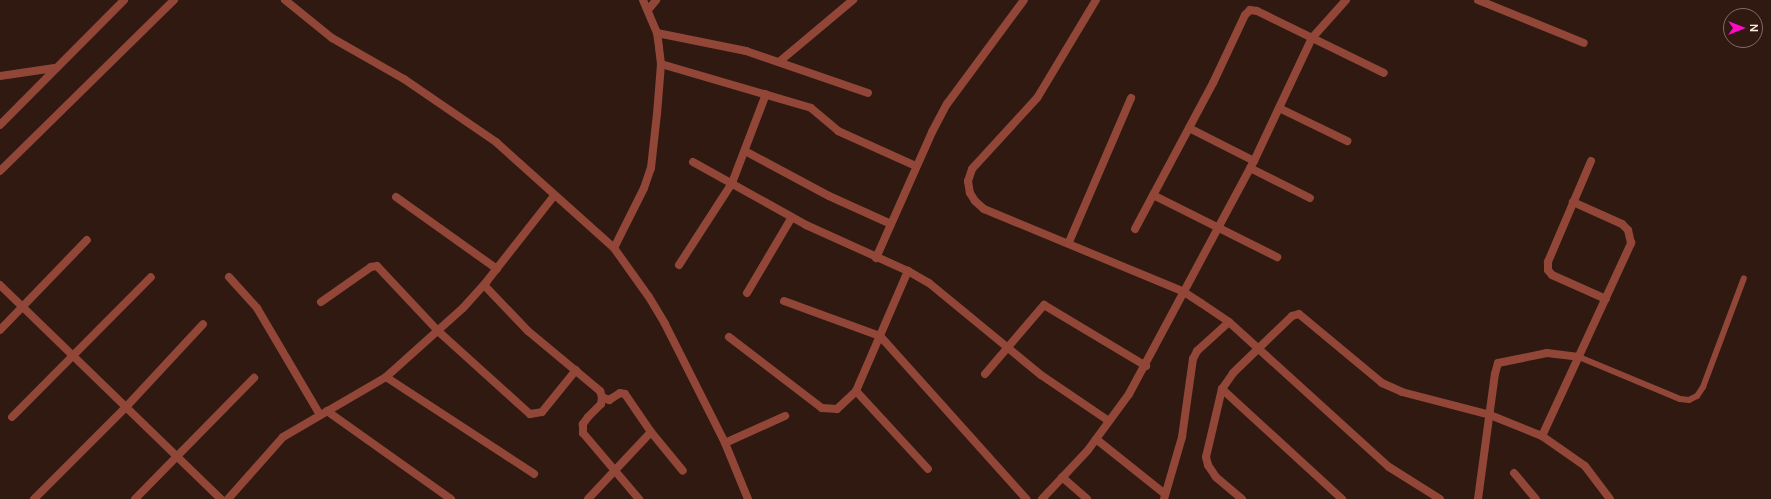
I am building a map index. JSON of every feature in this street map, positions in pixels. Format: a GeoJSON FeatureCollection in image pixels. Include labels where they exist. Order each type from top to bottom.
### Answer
{"type":"FeatureCollection","features":[{"type":"Feature","properties":{"kind":"street"},"geometry":{"type":"LineString","coordinates":[[0,125],[54,68],[124,0]]}},
{"type":"Feature","properties":{"kind":"street"},"geometry":{"type":"LineString","coordinates":[[0,171],[174,0]]}},
{"type":"Feature","properties":{"kind":"street"},"geometry":{"type":"LineString","coordinates":[[285,0],[332,38],[404,79],[459,115],[496,142],[554,196],[614,248],[650,297],[666,324],[725,443],[748,499]]}},
{"type":"Feature","properties":{"kind":"street"},"geometry":{"type":"LineString","coordinates":[[614,248],[644,188],[650,168],[661,64],[657,33],[643,0]]}},
{"type":"Feature","properties":{"kind":"street"},"geometry":{"type":"LineString","coordinates":[[648,10],[656,0]]}},
{"type":"Feature","properties":{"kind":"street"},"geometry":{"type":"LineString","coordinates":[[779,62],[853,0]]}},
{"type":"Feature","properties":{"kind":"street"},"geometry":{"type":"LineString","coordinates":[[876,258],[916,166],[947,104],[1024,0]]}},
{"type":"Feature","properties":{"kind":"street"},"geometry":{"type":"LineString","coordinates":[[1096,0],[1037,98],[972,169],[968,181],[970,193],[984,209],[1069,242],[1184,292],[1228,322],[1377,457],[1440,499]]}},
{"type":"Feature","properties":{"kind":"street"},"geometry":{"type":"LineString","coordinates":[[1042,499],[1096,439],[1146,366],[1252,164],[1312,38],[1346,0]]}},
{"type":"Feature","properties":{"kind":"street"},"geometry":{"type":"LineString","coordinates":[[1478,0],[1584,43]]}},
{"type":"Feature","properties":{"kind":"street"},"geometry":{"type":"LineString","coordinates":[[1135,229],[1189,128],[1245,15],[1250,10],[1257,11],[1384,73]]}},
{"type":"Feature","properties":{"kind":"street"},"geometry":{"type":"LineString","coordinates":[[657,33],[746,51],[868,93]]}},
{"type":"Feature","properties":{"kind":"street"},"geometry":{"type":"LineString","coordinates":[[661,64],[812,108],[838,131],[916,166]]}},
{"type":"Feature","properties":{"kind":"street"},"geometry":{"type":"LineString","coordinates":[[0,76],[54,68]]}},
{"type":"Feature","properties":{"kind":"street"},"geometry":{"type":"LineString","coordinates":[[679,265],[732,182],[766,94]]}},
{"type":"Feature","properties":{"kind":"street"},"geometry":{"type":"LineString","coordinates":[[1069,242],[1131,98]]}},
{"type":"Feature","properties":{"kind":"street"},"geometry":{"type":"LineString","coordinates":[[1279,108],[1348,141]]}},
{"type":"Feature","properties":{"kind":"street"},"geometry":{"type":"LineString","coordinates":[[1189,128],[1310,198]]}},
{"type":"Feature","properties":{"kind":"street"},"geometry":{"type":"LineString","coordinates":[[745,151],[829,196],[890,224]]}},
{"type":"Feature","properties":{"kind":"street"},"geometry":{"type":"LineString","coordinates":[[1591,161],[1548,262],[1548,270],[1552,275],[1606,299]]}},
{"type":"Feature","properties":{"kind":"street"},"geometry":{"type":"LineString","coordinates":[[693,162],[732,182],[792,217],[876,258],[908,271],[929,283],[1041,375],[1109,421]]}},
{"type":"Feature","properties":{"kind":"street"},"geometry":{"type":"LineString","coordinates":[[1153,195],[1277,257]]}},
{"type":"Feature","properties":{"kind":"street"},"geometry":{"type":"LineString","coordinates":[[228,499],[283,437],[386,377],[438,331],[497,269],[554,196]]}},
{"type":"Feature","properties":{"kind":"street"},"geometry":{"type":"LineString","coordinates":[[396,197],[497,269]]}},
{"type":"Feature","properties":{"kind":"street"},"geometry":{"type":"LineString","coordinates":[[1542,436],[1631,243],[1628,230],[1622,224],[1573,202]]}},
{"type":"Feature","properties":{"kind":"street"},"geometry":{"type":"LineString","coordinates":[[747,293],[792,217]]}},
{"type":"Feature","properties":{"kind":"street"},"geometry":{"type":"LineString","coordinates":[[0,330],[87,240]]}},
{"type":"Feature","properties":{"kind":"street"},"geometry":{"type":"LineString","coordinates":[[321,302],[374,265],[382,269],[438,331],[530,414],[542,412],[576,370]]}},
{"type":"Feature","properties":{"kind":"street"},"geometry":{"type":"LineString","coordinates":[[729,337],[822,408],[837,409],[856,391],[908,271]]}},
{"type":"Feature","properties":{"kind":"street"},"geometry":{"type":"LineString","coordinates":[[12,418],[151,277]]}},
{"type":"Feature","properties":{"kind":"street"},"geometry":{"type":"LineString","coordinates":[[229,277],[264,319],[324,413],[442,496],[451,499]]}},
{"type":"Feature","properties":{"kind":"street"},"geometry":{"type":"LineString","coordinates":[[484,284],[528,331],[600,391],[602,397],[601,404],[583,424],[583,433],[639,499]]}},
{"type":"Feature","properties":{"kind":"street"},"geometry":{"type":"LineString","coordinates":[[0,285],[221,499]]}},
{"type":"Feature","properties":{"kind":"street"},"geometry":{"type":"LineString","coordinates":[[784,301],[880,336],[1026,499]]}},
{"type":"Feature","properties":{"kind":"street"},"geometry":{"type":"LineString","coordinates":[[985,374],[1010,348],[1044,306],[1146,366]]}},
{"type":"Feature","properties":{"kind":"street"},"geometry":{"type":"LineString","coordinates":[[1242,499],[1216,477],[1208,465],[1206,457],[1222,389],[1233,374],[1259,351],[1292,316],[1299,314],[1382,383],[1402,392],[1490,415],[1542,436],[1585,466],[1610,499]]}},
{"type":"Feature","properties":{"kind":"street"},"geometry":{"type":"LineString","coordinates":[[1096,439],[1165,497],[1182,436],[1193,358],[1197,351],[1228,322]]}},
{"type":"Feature","properties":{"kind":"street"},"geometry":{"type":"LineString","coordinates":[[34,499],[126,407],[203,324]]}},
{"type":"Feature","properties":{"kind":"street"},"geometry":{"type":"LineString","coordinates":[[1478,499],[1495,368],[1498,364],[1547,353],[1579,357]]}},
{"type":"Feature","properties":{"kind":"street"},"geometry":{"type":"LineString","coordinates":[[386,377],[534,474]]}},
{"type":"Feature","properties":{"kind":"street"},"geometry":{"type":"LineString","coordinates":[[135,499],[254,378]]}},
{"type":"Feature","properties":{"kind":"street"},"geometry":{"type":"LineString","coordinates":[[1222,389],[1342,499]]}},
{"type":"Feature","properties":{"kind":"street"},"geometry":{"type":"LineString","coordinates":[[856,391],[928,469]]}},
{"type":"Feature","properties":{"kind":"street"},"geometry":{"type":"LineString","coordinates":[[602,397],[609,400],[620,393],[624,394],[650,432],[683,471]]}},
{"type":"Feature","properties":{"kind":"street"},"geometry":{"type":"LineString","coordinates":[[725,443],[786,416]]}},
{"type":"Feature","properties":{"kind":"street"},"geometry":{"type":"LineString","coordinates":[[588,499],[650,432]]}},
{"type":"Feature","properties":{"kind":"street"},"geometry":{"type":"LineString","coordinates":[[1514,473],[1536,499]]}},
{"type":"Feature","properties":{"kind":"street"},"geometry":{"type":"LineString","coordinates":[[1062,477],[1087,499]]}},
{"type":"Feature","properties":{"kind":"lane"},"geometry":{"type":"LineString","coordinates":[[1579,357],[1680,399],[1689,400],[1697,396],[1703,387],[1744,278]]}}]}
